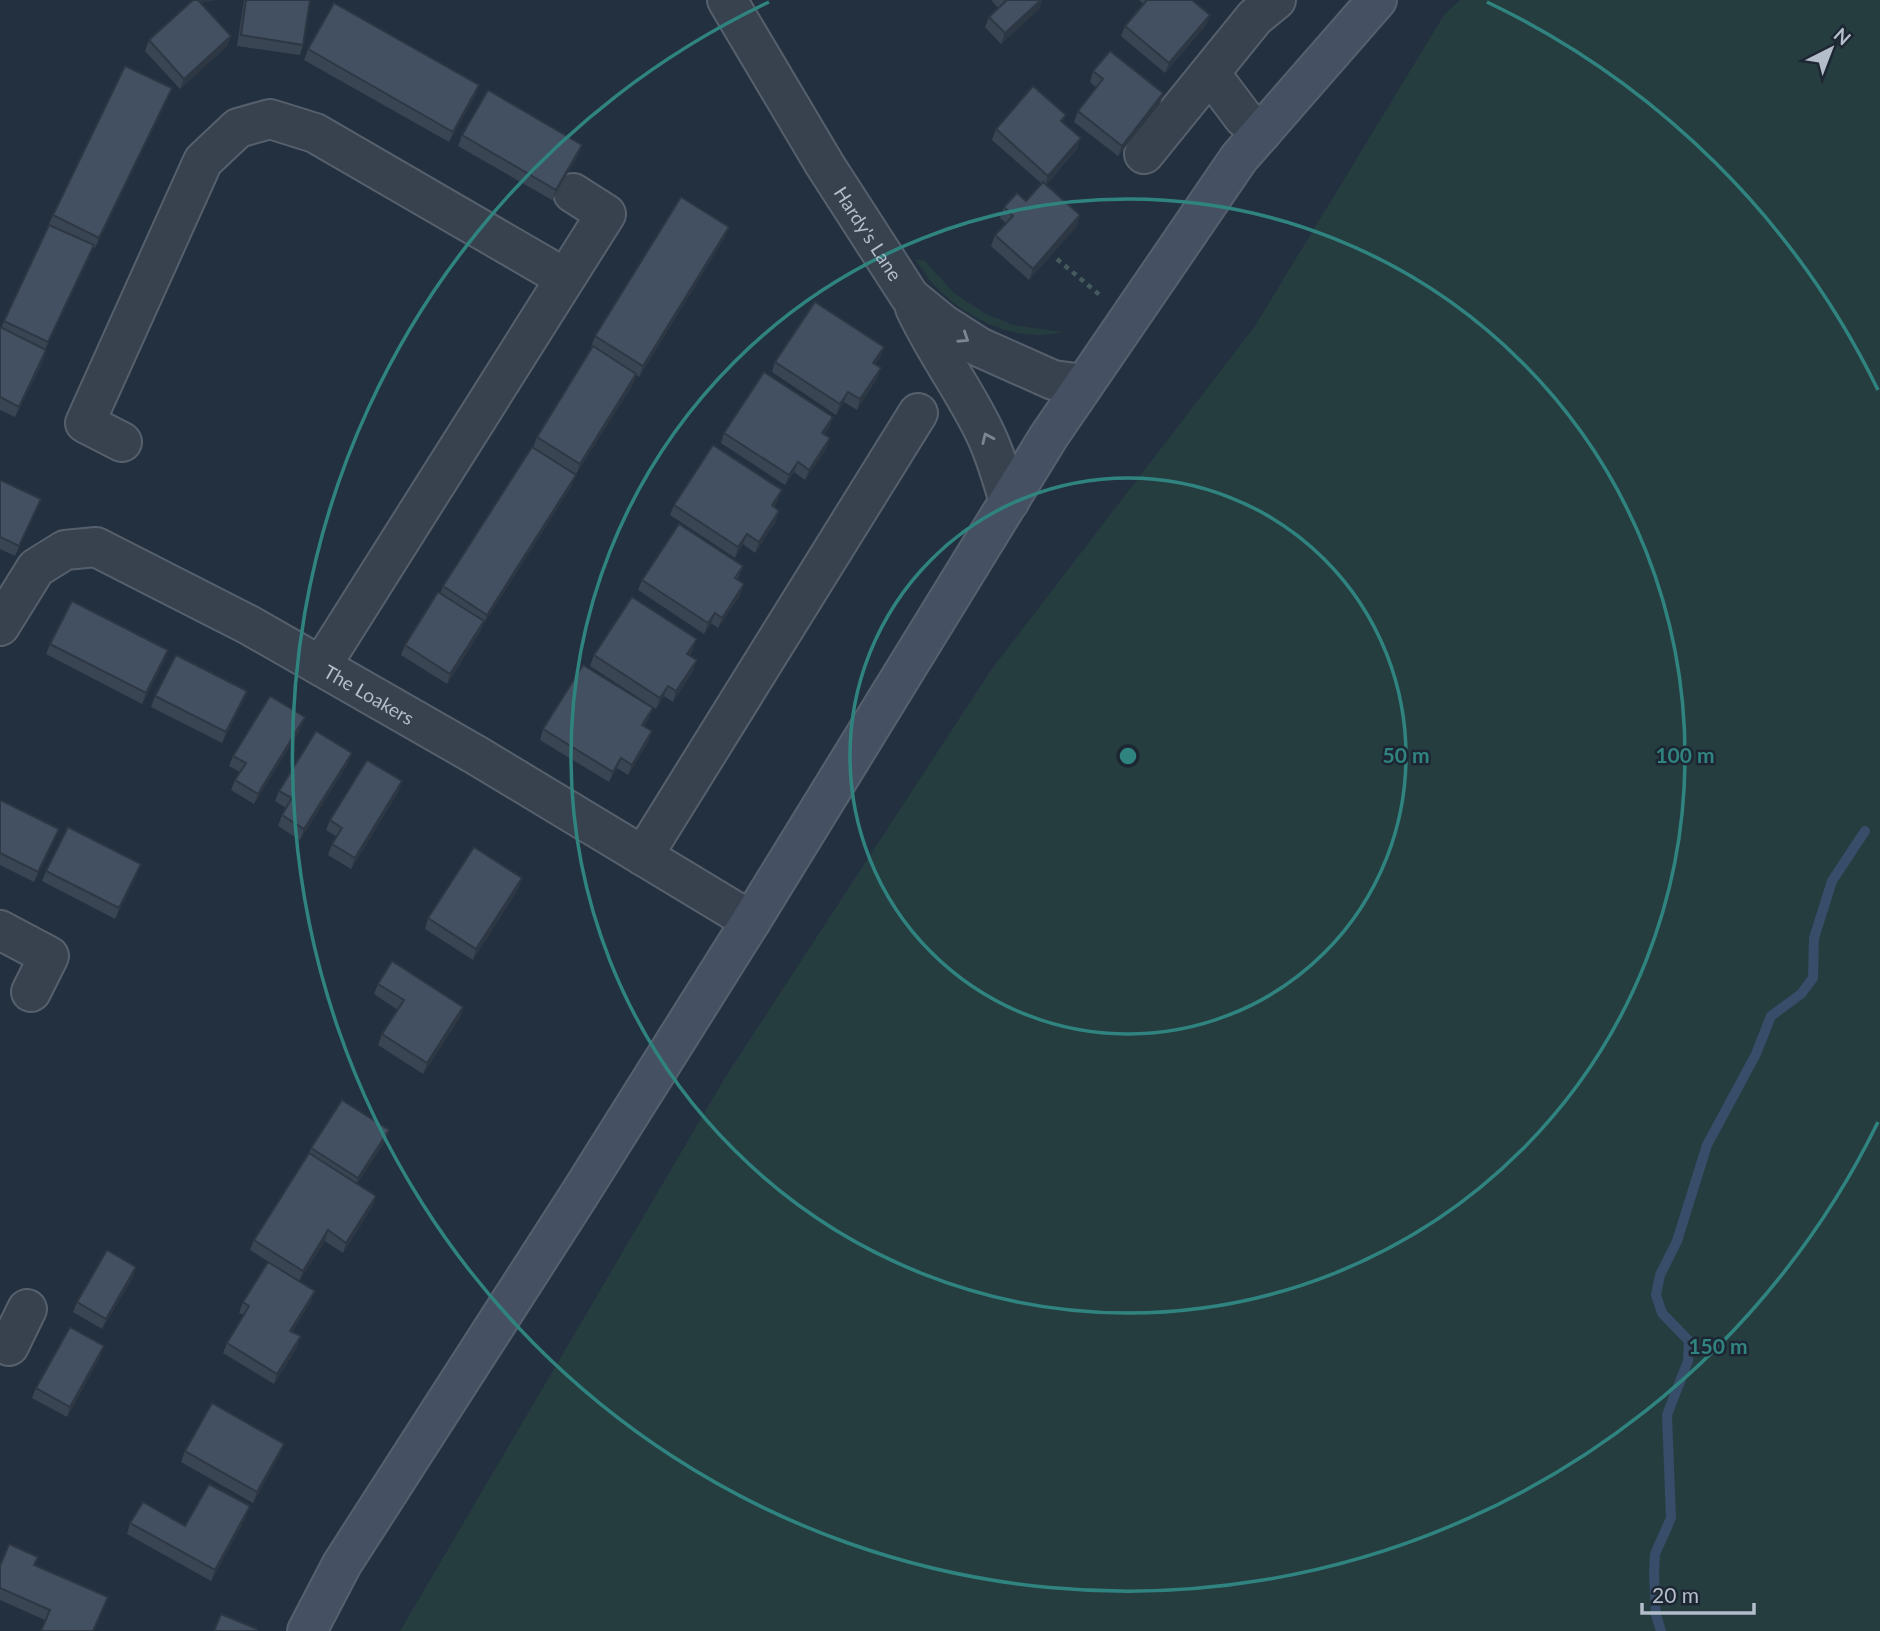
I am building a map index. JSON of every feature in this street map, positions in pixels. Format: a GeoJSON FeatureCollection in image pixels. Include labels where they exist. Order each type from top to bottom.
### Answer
{"type":"FeatureCollection","features":[{"type":"Feature","properties":{"kind":"main road"},"geometry":{"type":"LineString","coordinates":[[307,1631],[342,1564],[572,1207],[1049,436],[1239,158],[1377,0]]}},
{"type":"Feature","properties":{"kind":"street","name":"Hardy's Lane"},"geometry":{"type":"LineString","coordinates":[[727,0],[825,165],[910,297],[943,324],[979,347],[1053,380],[1084,384]]}},
{"type":"Feature","properties":{"kind":"street"},"geometry":{"type":"LineString","coordinates":[[1144,154],[1255,17],[1276,0]]}},
{"type":"Feature","properties":{"kind":"street"},"geometry":{"type":"LineString","coordinates":[[1210,73],[1243,117],[1261,133]]}},
{"type":"Feature","properties":{"kind":"street"},"geometry":{"type":"LineString","coordinates":[[122,442],[85,423],[203,161],[238,128],[270,119],[315,133],[565,278]]}},
{"type":"Feature","properties":{"kind":"street"},"geometry":{"type":"LineString","coordinates":[[321,666],[606,214],[573,193]]}},
{"type":"Feature","properties":{"kind":"street"},"geometry":{"type":"LineString","coordinates":[[910,297],[926,332],[984,430],[1009,502]]}},
{"type":"Feature","properties":{"kind":"street"},"geometry":{"type":"LineString","coordinates":[[643,856],[918,413]]}},
{"type":"Feature","properties":{"kind":"street","name":"The Loakers"},"geometry":{"type":"LineString","coordinates":[[0,626],[36,568],[65,550],[96,547],[249,625],[321,666],[476,755],[751,921]]}},
{"type":"Feature","properties":{"kind":"street"},"geometry":{"type":"LineString","coordinates":[[0,930],[48,956],[31,992]]}},
{"type":"Feature","properties":{"kind":"street"},"geometry":{"type":"LineString","coordinates":[[0,1342],[9,1346],[27,1309]]}},
{"type":"Feature","properties":{"kind":"path"},"geometry":{"type":"LineString","coordinates":[[1058,259],[1128,319]]}},
{"type":"Feature","properties":{"kind":"green space"},"geometry":{"type":"Polygon","coordinates":[[[1460,0],[1880,0],[1880,1631],[400,1631],[726,1076],[991,670],[1255,326],[1444,15],[1460,0]]]}},
{"type":"Feature","properties":{"kind":"green space"},"geometry":{"type":"Polygon","coordinates":[[[915,259],[925,261],[954,293],[986,314],[1013,325],[1063,332],[1044,335],[1012,332],[983,321],[945,296],[915,259]]]}},
{"type":"Feature","properties":{"kind":"building"},"geometry":{"type":"Polygon","coordinates":[[[193,0],[198,0],[231,36],[184,79],[149,40],[193,0]]]}},
{"type":"Feature","properties":{"kind":"building"},"geometry":{"type":"Polygon","coordinates":[[[246,0],[310,0],[303,45],[241,35],[246,0]]]}},
{"type":"Feature","properties":{"kind":"building"},"geometry":{"type":"Polygon","coordinates":[[[1004,0],[1041,0],[1005,33],[989,17],[1006,1],[1004,0]]]}},
{"type":"Feature","properties":{"kind":"building"},"geometry":{"type":"Polygon","coordinates":[[[1147,0],[1192,0],[1210,15],[1169,63],[1125,26],[1147,0]]]}},
{"type":"Feature","properties":{"kind":"building"},"geometry":{"type":"Polygon","coordinates":[[[334,3],[479,85],[453,132],[308,49],[334,3]]]}},
{"type":"Feature","properties":{"kind":"building"},"geometry":{"type":"Polygon","coordinates":[[[1110,51],[1163,93],[1122,146],[1078,111],[1103,79],[1093,71],[1110,51]]]}},
{"type":"Feature","properties":{"kind":"building"},"geometry":{"type":"Polygon","coordinates":[[[125,66],[172,88],[99,238],[53,215],[125,66]]]}},
{"type":"Feature","properties":{"kind":"building"},"geometry":{"type":"Polygon","coordinates":[[[1033,86],[1066,115],[1061,121],[1081,138],[1048,176],[996,129],[1033,86]]]}},
{"type":"Feature","properties":{"kind":"building"},"geometry":{"type":"Polygon","coordinates":[[[488,90],[582,145],[556,190],[462,135],[488,90]]]}},
{"type":"Feature","properties":{"kind":"building"},"geometry":{"type":"Polygon","coordinates":[[[1043,182],[1080,215],[1033,269],[995,235],[1013,216],[1004,207],[1017,193],[1026,201],[1043,182]]]}},
{"type":"Feature","properties":{"kind":"building"},"geometry":{"type":"Polygon","coordinates":[[[681,197],[729,227],[643,366],[595,336],[681,197]]]}},
{"type":"Feature","properties":{"kind":"building"},"geometry":{"type":"Polygon","coordinates":[[[49,225],[94,245],[48,342],[4,321],[49,225]]]}},
{"type":"Feature","properties":{"kind":"building"},"geometry":{"type":"Polygon","coordinates":[[[815,302],[884,347],[873,363],[881,368],[860,399],[848,392],[840,404],[775,362],[815,302]]]}},
{"type":"Feature","properties":{"kind":"building"},"geometry":{"type":"Polygon","coordinates":[[[0,327],[46,350],[19,407],[0,397],[0,327]]]}},
{"type":"Feature","properties":{"kind":"building"},"geometry":{"type":"Polygon","coordinates":[[[593,346],[636,374],[580,464],[537,437],[593,346]]]}},
{"type":"Feature","properties":{"kind":"building"},"geometry":{"type":"Polygon","coordinates":[[[764,372],[833,417],[822,433],[830,438],[809,470],[798,462],[789,475],[724,433],[764,372]]]}},
{"type":"Feature","properties":{"kind":"building"},"geometry":{"type":"Polygon","coordinates":[[[713,445],[782,490],[772,505],[779,511],[759,542],[747,534],[738,547],[674,505],[713,445]]]}},
{"type":"Feature","properties":{"kind":"building"},"geometry":{"type":"Polygon","coordinates":[[[532,447],[576,475],[487,615],[443,586],[532,447]]]}},
{"type":"Feature","properties":{"kind":"building"},"geometry":{"type":"Polygon","coordinates":[[[0,480],[41,499],[19,546],[0,537],[0,480]]]}},
{"type":"Feature","properties":{"kind":"building"},"geometry":{"type":"Polygon","coordinates":[[[679,524],[743,566],[735,578],[744,584],[722,618],[715,613],[708,623],[642,580],[679,524]]]}},
{"type":"Feature","properties":{"kind":"building"},"geometry":{"type":"Polygon","coordinates":[[[438,592],[484,621],[450,674],[405,645],[438,592]]]}},
{"type":"Feature","properties":{"kind":"building"},"geometry":{"type":"Polygon","coordinates":[[[632,597],[697,639],[687,654],[697,660],[676,691],[668,686],[660,698],[594,655],[632,597]]]}},
{"type":"Feature","properties":{"kind":"building"},"geometry":{"type":"Polygon","coordinates":[[[72,601],[168,650],[146,693],[50,644],[72,601]]]}},
{"type":"Feature","properties":{"kind":"building"},"geometry":{"type":"Polygon","coordinates":[[[176,655],[247,691],[226,732],[155,696],[176,655]]]}},
{"type":"Feature","properties":{"kind":"building"},"geometry":{"type":"Polygon","coordinates":[[[583,665],[653,708],[642,725],[652,731],[632,765],[621,758],[613,772],[543,729],[583,665]]]}},
{"type":"Feature","properties":{"kind":"building"},"geometry":{"type":"Polygon","coordinates":[[[270,696],[305,717],[258,794],[235,780],[246,763],[233,756],[270,696]]]}},
{"type":"Feature","properties":{"kind":"building"},"geometry":{"type":"Polygon","coordinates":[[[316,731],[352,753],[304,829],[282,815],[292,798],[279,791],[316,731]]]}},
{"type":"Feature","properties":{"kind":"building"},"geometry":{"type":"Polygon","coordinates":[[[367,760],[402,781],[355,858],[332,844],[342,828],[330,820],[367,760]]]}},
{"type":"Feature","properties":{"kind":"building"},"geometry":{"type":"Polygon","coordinates":[[[0,800],[59,829],[38,872],[0,853],[0,800]]]}},
{"type":"Feature","properties":{"kind":"building"},"geometry":{"type":"Polygon","coordinates":[[[68,827],[141,864],[119,908],[46,871],[68,827]]]}},
{"type":"Feature","properties":{"kind":"building"},"geometry":{"type":"Polygon","coordinates":[[[474,847],[522,878],[476,949],[428,918],[474,847]]]}},
{"type":"Feature","properties":{"kind":"building"},"geometry":{"type":"Polygon","coordinates":[[[392,961],[463,1007],[427,1063],[382,1034],[404,1000],[378,984],[392,961]]]}},
{"type":"Feature","properties":{"kind":"building"},"geometry":{"type":"Polygon","coordinates":[[[342,1100],[389,1130],[358,1178],[311,1148],[342,1100]]]}},
{"type":"Feature","properties":{"kind":"building"},"geometry":{"type":"Polygon","coordinates":[[[309,1153],[376,1196],[346,1243],[328,1230],[303,1271],[254,1240],[309,1153]]]}},
{"type":"Feature","properties":{"kind":"building"},"geometry":{"type":"Polygon","coordinates":[[[107,1250],[136,1267],[106,1319],[77,1302],[107,1250]]]}},
{"type":"Feature","properties":{"kind":"building"},"geometry":{"type":"Polygon","coordinates":[[[268,1262],[315,1291],[290,1331],[301,1336],[277,1374],[227,1343],[249,1306],[243,1302],[268,1262]]]}},
{"type":"Feature","properties":{"kind":"building"},"geometry":{"type":"Polygon","coordinates":[[[70,1327],[104,1346],[70,1407],[36,1388],[70,1327]]]}},
{"type":"Feature","properties":{"kind":"building"},"geometry":{"type":"Polygon","coordinates":[[[212,1403],[284,1444],[257,1492],[185,1451],[212,1403]]]}},
{"type":"Feature","properties":{"kind":"building"},"geometry":{"type":"Polygon","coordinates":[[[209,1484],[250,1506],[215,1570],[130,1523],[143,1502],[185,1526],[209,1484]]]}},
{"type":"Feature","properties":{"kind":"building"},"geometry":{"type":"Polygon","coordinates":[[[9,1544],[38,1557],[34,1565],[108,1597],[93,1631],[41,1631],[50,1610],[0,1588],[0,1566],[9,1544]]]}},
{"type":"Feature","properties":{"kind":"building"},"geometry":{"type":"Polygon","coordinates":[[[221,1614],[257,1629],[257,1631],[214,1631],[221,1614]]]}},
{"type":"Feature","properties":{"kind":"waterway"},"geometry":{"type":"LineString","coordinates":[[1661,1631],[1656,1615],[1654,1575],[1655,1554],[1671,1518],[1667,1415],[1688,1361],[1689,1341],[1662,1313],[1656,1295],[1660,1275],[1677,1241],[1707,1145],[1756,1054],[1771,1016],[1801,994],[1813,978],[1814,938],[1832,881],[1865,831]]}}]}
